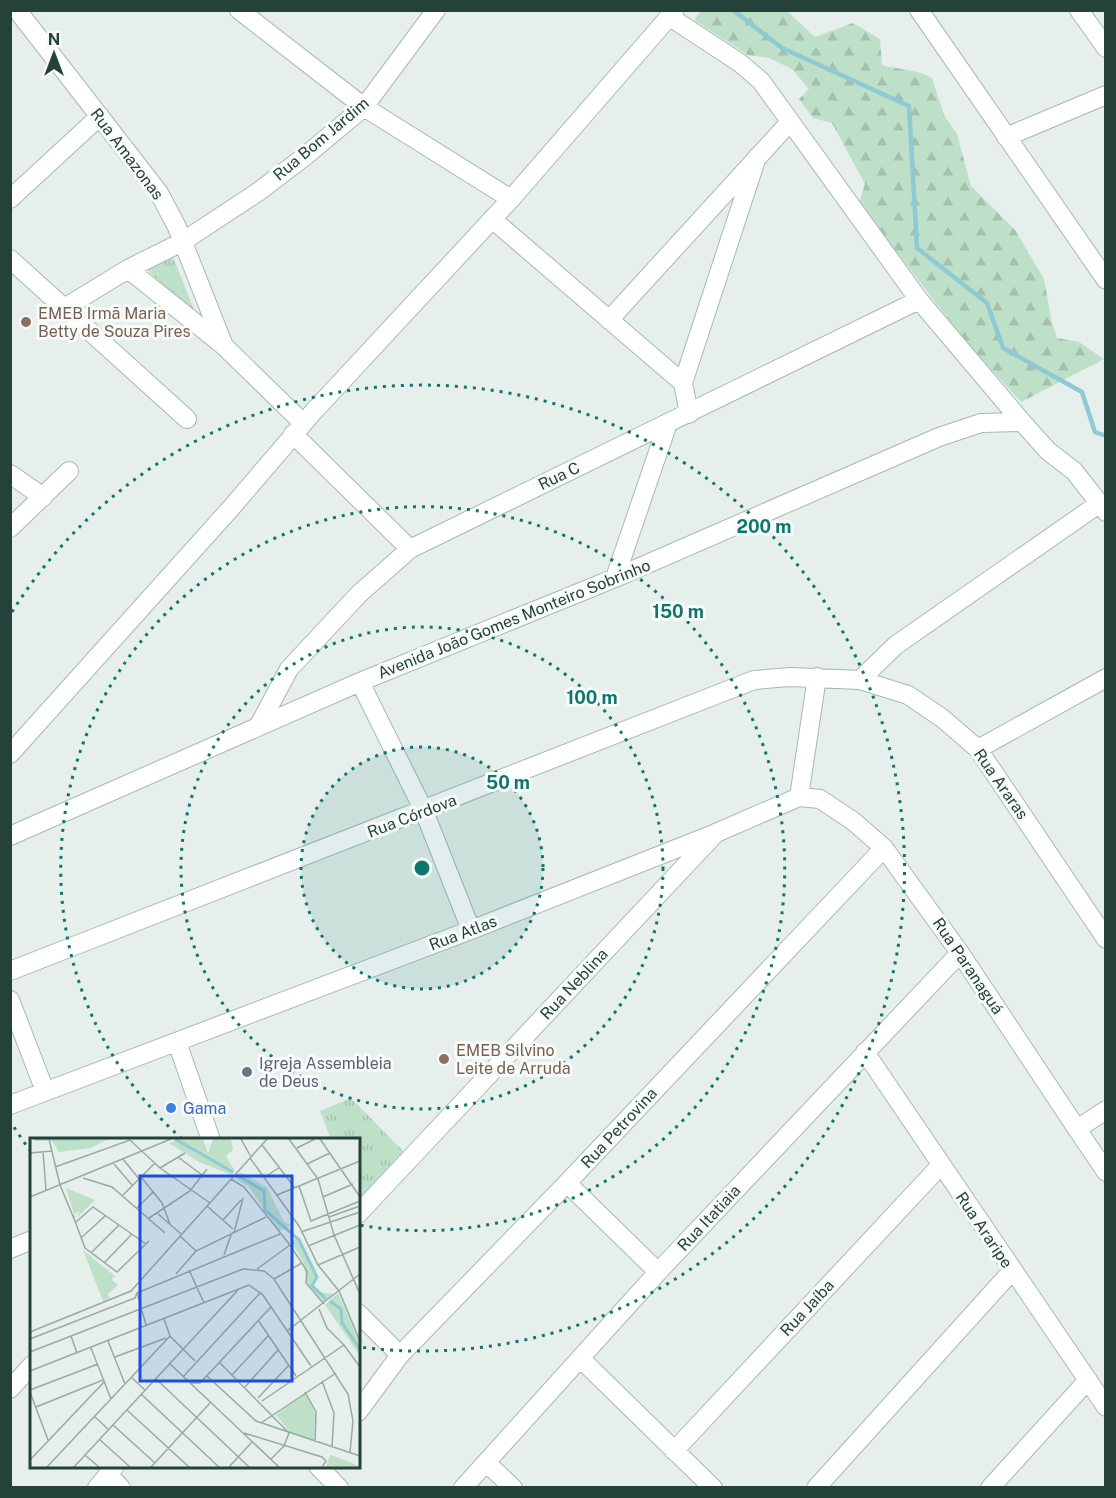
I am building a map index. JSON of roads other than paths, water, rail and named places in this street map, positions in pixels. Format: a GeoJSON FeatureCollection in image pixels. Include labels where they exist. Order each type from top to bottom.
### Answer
{"type":"FeatureCollection","features":[{"type":"Feature","properties":{"kind":"street","name":"Rua Amazonas"},"geometry":{"type":"LineString","coordinates":[[17,10],[159,193],[182,242],[224,346]]}},
{"type":"Feature","properties":{"kind":"street"},"geometry":{"type":"LineString","coordinates":[[239,10],[364,107],[511,199]]}},
{"type":"Feature","properties":{"kind":"street","name":"Rua Bom Jardim"},"geometry":{"type":"LineString","coordinates":[[128,269],[182,242],[258,192],[364,107],[436,10]]}},
{"type":"Feature","properties":{"kind":"street"},"geometry":{"type":"LineString","coordinates":[[919,10],[1106,280]]}},
{"type":"Feature","properties":{"kind":"street"},"geometry":{"type":"LineString","coordinates":[[1079,10],[1106,48]]}},
{"type":"Feature","properties":{"kind":"street"},"geometry":{"type":"LineString","coordinates":[[10,754],[231,508],[298,429],[511,199],[672,14],[740,63],[760,81],[919,300],[1022,422],[1048,451],[1074,471],[1103,507],[896,645],[860,680]]}},
{"type":"Feature","properties":{"kind":"street"},"geometry":{"type":"LineString","coordinates":[[1006,137],[1106,95]]}},
{"type":"Feature","properties":{"kind":"street"},"geometry":{"type":"LineString","coordinates":[[10,199],[100,116]]}},
{"type":"Feature","properties":{"kind":"street"},"geometry":{"type":"LineString","coordinates":[[609,320],[789,123]]}},
{"type":"Feature","properties":{"kind":"street"},"geometry":{"type":"LineString","coordinates":[[689,414],[683,383],[757,157]]}},
{"type":"Feature","properties":{"kind":"street"},"geometry":{"type":"LineString","coordinates":[[492,219],[683,383]]}},
{"type":"Feature","properties":{"kind":"street"},"geometry":{"type":"LineString","coordinates":[[10,259],[187,419]]}},
{"type":"Feature","properties":{"kind":"street","name":"Rua Amazonas"},"geometry":{"type":"LineString","coordinates":[[128,269],[224,346],[410,549]]}},
{"type":"Feature","properties":{"kind":"street"},"geometry":{"type":"LineString","coordinates":[[66,308],[128,269]]}},
{"type":"Feature","properties":{"kind":"street","name":"Rua C"},"geometry":{"type":"LineString","coordinates":[[258,727],[289,669],[359,594],[410,549],[919,300]]}},
{"type":"Feature","properties":{"kind":"street","name":"Avenida João Gomes Monteiro Sobrinho"},"geometry":{"type":"LineString","coordinates":[[10,836],[360,682],[615,578],[939,437],[981,423],[1022,422]]}},
{"type":"Feature","properties":{"kind":"street"},"geometry":{"type":"LineString","coordinates":[[615,578],[668,423]]}},
{"type":"Feature","properties":{"kind":"street"},"geometry":{"type":"LineString","coordinates":[[10,528],[69,471]]}},
{"type":"Feature","properties":{"kind":"street"},"geometry":{"type":"LineString","coordinates":[[10,474],[43,497]]}},
{"type":"Feature","properties":{"kind":"street"},"geometry":{"type":"LineString","coordinates":[[799,796],[817,677]]}},
{"type":"Feature","properties":{"kind":"street","name":"Rua Araras"},"geometry":{"type":"LineString","coordinates":[[817,677],[860,680],[908,695],[942,718],[978,749],[1106,939]]}},
{"type":"Feature","properties":{"kind":"street","name":"Rua Córdova"},"geometry":{"type":"LineString","coordinates":[[10,971],[754,680],[817,677]]}},
{"type":"Feature","properties":{"kind":"street"},"geometry":{"type":"LineString","coordinates":[[978,749],[1106,678]]}},
{"type":"Feature","properties":{"kind":"street"},"geometry":{"type":"LineString","coordinates":[[360,682],[424,811],[471,930]]}},
{"type":"Feature","properties":{"kind":"street","name":"Rua Atlas"},"geometry":{"type":"LineString","coordinates":[[10,1104],[471,930],[716,833],[799,796]]}},
{"type":"Feature","properties":{"kind":"street","name":"Rua Paranaguá"},"geometry":{"type":"LineString","coordinates":[[799,796],[820,799],[853,821],[884,848],[960,953],[1106,1172]]}},
{"type":"Feature","properties":{"kind":"street","name":"Rua Neblina"},"geometry":{"type":"LineString","coordinates":[[360,1212],[716,833]]}},
{"type":"Feature","properties":{"kind":"street","name":"Rua Petrovina"},"geometry":{"type":"LineString","coordinates":[[360,1409],[400,1355],[567,1183],[884,848]]}},
{"type":"Feature","properties":{"kind":"street","name":"Rua Itatiaia"},"geometry":{"type":"LineString","coordinates":[[463,1488],[488,1464],[658,1272],[960,953]]}},
{"type":"Feature","properties":{"kind":"street"},"geometry":{"type":"LineString","coordinates":[[10,1000],[45,1090]]}},
{"type":"Feature","properties":{"kind":"street"},"geometry":{"type":"LineString","coordinates":[[177,1042],[210,1138]]}},
{"type":"Feature","properties":{"kind":"street","name":"Rua Araripe"},"geometry":{"type":"LineString","coordinates":[[865,1052],[1106,1407]]}},
{"type":"Feature","properties":{"kind":"street"},"geometry":{"type":"LineString","coordinates":[[1077,1129],[1106,1110]]}},
{"type":"Feature","properties":{"kind":"street","name":"Rua Jaíba"},"geometry":{"type":"LineString","coordinates":[[674,1451],[941,1165]]}},
{"type":"Feature","properties":{"kind":"street"},"geometry":{"type":"LineString","coordinates":[[567,1183],[658,1272]]}},
{"type":"Feature","properties":{"kind":"street"},"geometry":{"type":"LineString","coordinates":[[10,1249],[30,1241]]}},
{"type":"Feature","properties":{"kind":"street"},"geometry":{"type":"LineString","coordinates":[[816,1488],[1012,1271]]}},
{"type":"Feature","properties":{"kind":"street"},"geometry":{"type":"LineString","coordinates":[[360,1315],[400,1355]]}},
{"type":"Feature","properties":{"kind":"street"},"geometry":{"type":"LineString","coordinates":[[580,1358],[713,1488]]}},
{"type":"Feature","properties":{"kind":"street"},"geometry":{"type":"LineString","coordinates":[[10,1389],[30,1367]]}},
{"type":"Feature","properties":{"kind":"street"},"geometry":{"type":"LineString","coordinates":[[990,1488],[1088,1380]]}},
{"type":"Feature","properties":{"kind":"street"},"geometry":{"type":"LineString","coordinates":[[488,1464],[513,1488]]}},
{"type":"Feature","properties":{"kind":"street"},"geometry":{"type":"LineString","coordinates":[[320,1468],[339,1488]]}},
{"type":"Feature","properties":{"kind":"street"},"geometry":{"type":"LineString","coordinates":[[106,1476],[121,1488]]}},
{"type":"Feature","properties":{"kind":"waterway"},"geometry":{"type":"LineString","coordinates":[[733,10],[782,48],[909,106],[917,248],[987,303],[1003,348],[1082,392],[1095,432],[1106,436]]}},
{"type":"Feature","properties":{"kind":"place","name":"EMEB Irmã Maria Betty de Souza Pires"},"geometry":{"type":"Point","coordinates":[26,322]}},
{"type":"Feature","properties":{"kind":"place","name":"EMEB Silvino Leite de Arruda"},"geometry":{"type":"Point","coordinates":[444,1059]}},
{"type":"Feature","properties":{"kind":"place","name":"Igreja Assembleia de Deus"},"geometry":{"type":"Point","coordinates":[247,1072]}},
{"type":"Feature","properties":{"kind":"place","name":"Gama"},"geometry":{"type":"Point","coordinates":[171,1108]}}]}
